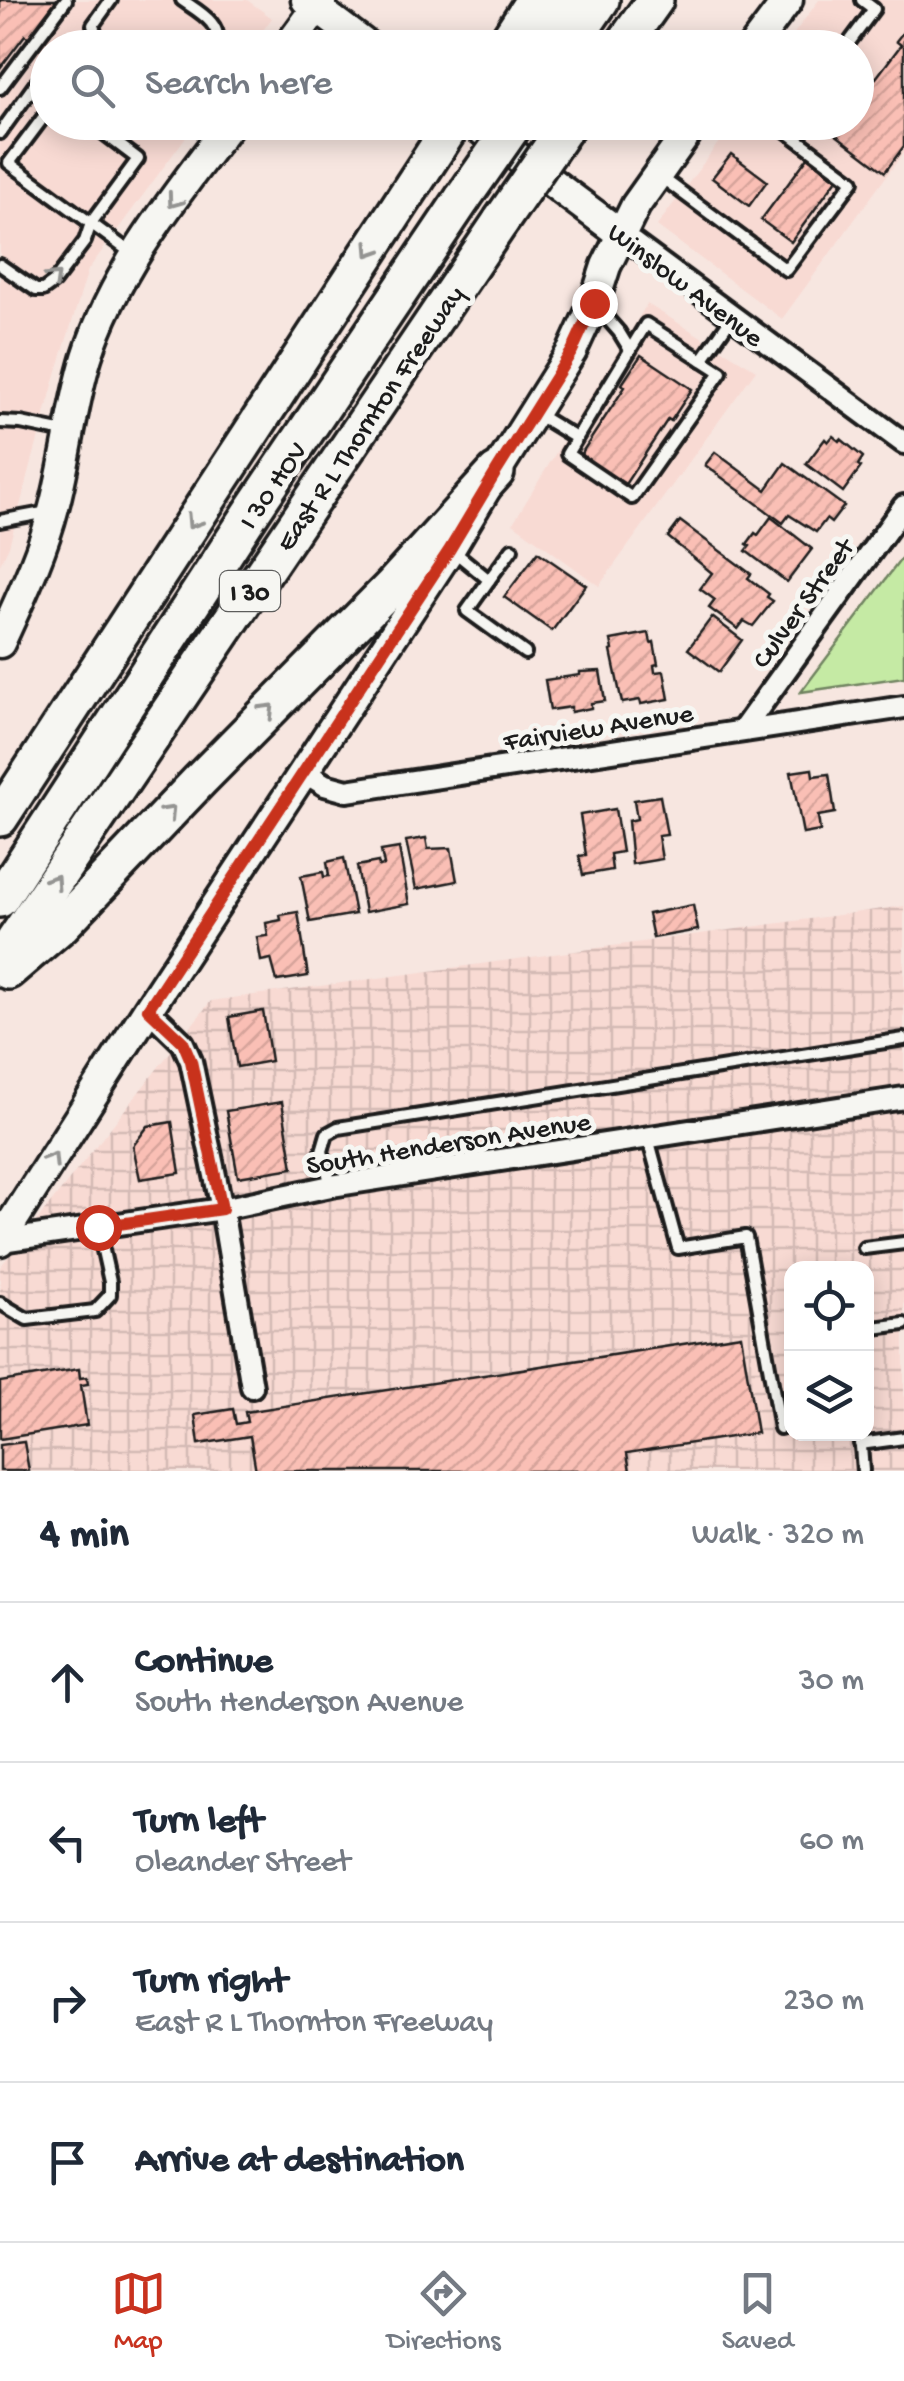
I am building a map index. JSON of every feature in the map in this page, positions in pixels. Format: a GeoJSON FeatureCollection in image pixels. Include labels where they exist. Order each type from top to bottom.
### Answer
{"type":"FeatureCollection","features":[{"type":"Feature","properties":{"kind":"highway"},"geometry":{"type":"LineString","coordinates":[[515,30],[534,0]]}},
{"type":"Feature","properties":{"kind":"highway"},"geometry":{"type":"LineString","coordinates":[[551,30],[570,0]]}},
{"type":"Feature","properties":{"kind":"highway"},"geometry":{"type":"LineString","coordinates":[[580,30],[601,0]]}},
{"type":"Feature","properties":{"kind":"highway"},"geometry":{"type":"LineString","coordinates":[[634,30],[655,0]]}},
{"type":"Feature","properties":{"kind":"highway"},"geometry":{"type":"LineString","coordinates":[[0,818],[445,185],[451,140]]}},
{"type":"Feature","properties":{"kind":"highway","name":"I 30 HOV"},"geometry":{"type":"LineString","coordinates":[[0,900],[254,510],[445,185],[478,140]]}},
{"type":"Feature","properties":{"kind":"highway","name":"I 30 HOV"},"geometry":{"type":"LineString","coordinates":[[0,879],[389,282],[445,185],[496,140]]}},
{"type":"Feature","properties":{"kind":"highway","name":"East R L Thornton Freeway"},"geometry":{"type":"LineString","coordinates":[[0,962],[556,140]]}},
{"type":"Feature","properties":{"kind":"highway"},"geometry":{"type":"LineString","coordinates":[[0,978],[62,925],[496,472]]}},
{"type":"Feature","properties":{"kind":"main road"},"geometry":{"type":"LineString","coordinates":[[770,30],[788,0]]}},
{"type":"Feature","properties":{"kind":"main road"},"geometry":{"type":"LineString","coordinates":[[298,30],[315,3],[348,30]]}},
{"type":"Feature","properties":{"kind":"main road"},"geometry":{"type":"LineString","coordinates":[[0,643],[53,511],[87,358],[114,292],[208,140]]}},
{"type":"Feature","properties":{"kind":"main road","name":"Winslow Avenue"},"geometry":{"type":"LineString","coordinates":[[495,140],[622,235]]}},
{"type":"Feature","properties":{"kind":"main road"},"geometry":{"type":"LineString","coordinates":[[0,1241],[450,549],[572,351],[636,205],[682,140]]}},
{"type":"Feature","properties":{"kind":"street","name":"Winslow Avenue"},"geometry":{"type":"LineString","coordinates":[[622,235],[904,443]]}},
{"type":"Feature","properties":{"kind":"street","name":"Culver Street"},"geometry":{"type":"LineString","coordinates":[[742,731],[904,506]]}},
{"type":"Feature","properties":{"kind":"street","name":"Fairview Avenue"},"geometry":{"type":"LineString","coordinates":[[304,772],[325,785],[347,791],[904,707]]}},
{"type":"Feature","properties":{"kind":"street"},"geometry":{"type":"LineString","coordinates":[[148,1009],[183,1042],[191,1061],[222,1209],[252,1387]]}},
{"type":"Feature","properties":{"kind":"street","name":"South Henderson Avenue"},"geometry":{"type":"LineString","coordinates":[[0,1241],[222,1209],[331,1186],[904,1098]]}},
{"type":"Feature","properties":{"kind":"lane"},"geometry":{"type":"LineString","coordinates":[[44,30],[66,0]]}},
{"type":"Feature","properties":{"kind":"lane"},"geometry":{"type":"LineString","coordinates":[[94,30],[92,25],[111,0]]}},
{"type":"Feature","properties":{"kind":"lane"},"geometry":{"type":"LineString","coordinates":[[182,0],[214,24],[216,30]]}},
{"type":"Feature","properties":{"kind":"lane"},"geometry":{"type":"LineString","coordinates":[[858,30],[878,4],[862,0]]}},
{"type":"Feature","properties":{"kind":"lane"},"geometry":{"type":"LineString","coordinates":[[0,88],[30,48]]}},
{"type":"Feature","properties":{"kind":"lane"},"geometry":{"type":"LineString","coordinates":[[0,133],[30,91]]}},
{"type":"Feature","properties":{"kind":"lane"},"geometry":{"type":"LineString","coordinates":[[30,135],[9,163],[135,256]]}},
{"type":"Feature","properties":{"kind":"lane"},"geometry":{"type":"LineString","coordinates":[[0,265],[36,290],[44,290],[54,282],[138,159],[113,140]]}},
{"type":"Feature","properties":{"kind":"lane"},"geometry":{"type":"LineString","coordinates":[[656,174],[786,270],[853,181],[798,140]]}},
{"type":"Feature","properties":{"kind":"lane"},"geometry":{"type":"LineString","coordinates":[[594,303],[630,350]]}},
{"type":"Feature","properties":{"kind":"lane"},"geometry":{"type":"LineString","coordinates":[[702,360],[732,317]]}},
{"type":"Feature","properties":{"kind":"lane"},"geometry":{"type":"LineString","coordinates":[[646,324],[721,372],[632,498],[567,454],[630,350],[646,324]]}},
{"type":"Feature","properties":{"kind":"lane"},"geometry":{"type":"LineString","coordinates":[[601,398],[613,406]]}},
{"type":"Feature","properties":{"kind":"lane"},"geometry":{"type":"LineString","coordinates":[[534,412],[576,438]]}},
{"type":"Feature","properties":{"kind":"lane"},"geometry":{"type":"LineString","coordinates":[[0,422],[70,434]]}},
{"type":"Feature","properties":{"kind":"lane"},"geometry":{"type":"LineString","coordinates":[[584,424],[596,432]]}},
{"type":"Feature","properties":{"kind":"lane"},"geometry":{"type":"LineString","coordinates":[[658,434],[671,442]]}},
{"type":"Feature","properties":{"kind":"lane"},"geometry":{"type":"LineString","coordinates":[[641,461],[652,469]]}},
{"type":"Feature","properties":{"kind":"lane"},"geometry":{"type":"LineString","coordinates":[[0,521],[53,511]]}},
{"type":"Feature","properties":{"kind":"lane"},"geometry":{"type":"LineString","coordinates":[[450,549],[489,580]]}},
{"type":"Feature","properties":{"kind":"lane"},"geometry":{"type":"LineString","coordinates":[[512,549],[467,611],[525,653]]}},
{"type":"Feature","properties":{"kind":"lane"},"geometry":{"type":"LineString","coordinates":[[331,1186],[322,1151],[327,1134],[338,1128],[904,1039]]}},
{"type":"Feature","properties":{"kind":"lane"},"geometry":{"type":"LineString","coordinates":[[648,1137],[678,1248],[746,1237],[780,1428]]}},
{"type":"Feature","properties":{"kind":"lane"},"geometry":{"type":"LineString","coordinates":[[0,1303],[28,1318],[95,1311],[110,1295],[98,1227]]}},
{"type":"Feature","properties":{"kind":"lane"},"geometry":{"type":"LineString","coordinates":[[864,1248],[904,1243]]}},
{"type":"Feature","properties":{"kind":"lane"},"geometry":{"type":"LineString","coordinates":[[874,1328],[904,1324]]}},
{"type":"Feature","properties":{"kind":"lane"},"geometry":{"type":"LineString","coordinates":[[874,1439],[904,1438]]}},
{"type":"Feature","properties":{"kind":"lane"},"geometry":{"type":"LineString","coordinates":[[860,1441],[863,1471]]}},
{"type":"Feature","properties":{"kind":"shaded area"},"geometry":{"type":"Polygon","coordinates":[[[0,0],[247,0],[272,18],[263,30],[30,30],[30,140],[184,140],[88,270],[9,546],[0,565],[0,0]]]}},
{"type":"Feature","properties":{"kind":"shaded area"},"geometry":{"type":"Polygon","coordinates":[[[819,0],[904,0],[904,152],[782,319],[657,226],[720,140],[874,140],[874,30],[797,30],[819,0]]]}},
{"type":"Feature","properties":{"kind":"shaded area"},"geometry":{"type":"Polygon","coordinates":[[[647,304],[756,370],[599,586],[513,523],[647,304]]]}},
{"type":"Feature","properties":{"kind":"shaded area"},"geometry":{"type":"Polygon","coordinates":[[[904,906],[904,1471],[0,1471],[0,1267],[211,1001],[904,906]]]}},
{"type":"Feature","properties":{"kind":"green space"},"geometry":{"type":"Polygon","coordinates":[[[904,555],[904,677],[801,692],[904,555]]]}},
{"type":"Feature","properties":{"kind":"building"},"geometry":{"type":"Polygon","coordinates":[[[0,0],[63,0],[40,30],[30,30],[30,39],[25,35],[0,68],[0,0]]]}},
{"type":"Feature","properties":{"kind":"building"},"geometry":{"type":"Polygon","coordinates":[[[904,31],[904,146],[885,172],[843,140],[874,140],[874,77],[901,45],[896,41],[904,31]]]}},
{"type":"Feature","properties":{"kind":"building"},"geometry":{"type":"Polygon","coordinates":[[[731,154],[767,181],[749,206],[712,178],[731,154]]]}},
{"type":"Feature","properties":{"kind":"building"},"geometry":{"type":"Polygon","coordinates":[[[808,157],[837,179],[791,242],[761,220],[808,157]]]}},
{"type":"Feature","properties":{"kind":"building"},"geometry":{"type":"Polygon","coordinates":[[[641,355],[692,389],[624,486],[579,457],[641,355]]]}},
{"type":"Feature","properties":{"kind":"building"},"geometry":{"type":"Polygon","coordinates":[[[833,436],[863,457],[858,465],[861,467],[843,492],[806,464],[825,439],[828,442],[833,436]]]}},
{"type":"Feature","properties":{"kind":"building"},"geometry":{"type":"Polygon","coordinates":[[[715,452],[766,490],[785,463],[844,506],[831,523],[826,519],[816,532],[789,515],[783,523],[705,465],[715,452]]]}},
{"type":"Feature","properties":{"kind":"building"},"geometry":{"type":"Polygon","coordinates":[[[771,517],[812,549],[787,582],[746,551],[755,533],[758,535],[771,517]]]}},
{"type":"Feature","properties":{"kind":"building"},"geometry":{"type":"Polygon","coordinates":[[[680,521],[751,574],[748,578],[769,594],[767,597],[773,601],[753,626],[744,621],[738,629],[709,608],[715,600],[700,589],[712,573],[668,537],[680,521]]]}},
{"type":"Feature","properties":{"kind":"building"},"geometry":{"type":"Polygon","coordinates":[[[538,552],[586,585],[552,631],[504,597],[538,552]]]}},
{"type":"Feature","properties":{"kind":"building"},"geometry":{"type":"Polygon","coordinates":[[[712,617],[742,640],[719,672],[688,649],[712,617]]]}},
{"type":"Feature","properties":{"kind":"building"},"geometry":{"type":"Polygon","coordinates":[[[649,633],[658,664],[654,665],[655,672],[664,671],[669,699],[622,703],[611,640],[649,633]]]}},
{"type":"Feature","properties":{"kind":"building"},"geometry":{"type":"Polygon","coordinates":[[[600,671],[605,701],[571,712],[571,707],[550,710],[545,680],[600,671]]]}},
{"type":"Feature","properties":{"kind":"building"},"geometry":{"type":"Polygon","coordinates":[[[812,769],[813,776],[829,774],[835,813],[818,816],[820,831],[803,834],[791,772],[812,769]]]}},
{"type":"Feature","properties":{"kind":"building"},"geometry":{"type":"Polygon","coordinates":[[[660,796],[667,835],[658,836],[662,859],[632,864],[628,821],[637,819],[634,800],[660,796]]]}},
{"type":"Feature","properties":{"kind":"building"},"geometry":{"type":"Polygon","coordinates":[[[615,809],[622,852],[610,854],[612,870],[583,875],[579,856],[586,855],[580,815],[615,809]]]}},
{"type":"Feature","properties":{"kind":"building"},"geometry":{"type":"Polygon","coordinates":[[[426,838],[428,849],[451,848],[457,881],[416,889],[406,841],[426,838]]]}},
{"type":"Feature","properties":{"kind":"building"},"geometry":{"type":"Polygon","coordinates":[[[399,848],[409,904],[365,912],[357,866],[378,862],[379,866],[384,865],[381,851],[399,848]]]}},
{"type":"Feature","properties":{"kind":"building"},"geometry":{"type":"Polygon","coordinates":[[[344,858],[355,914],[310,922],[301,876],[323,872],[324,877],[329,876],[327,862],[344,858]]]}},
{"type":"Feature","properties":{"kind":"building"},"geometry":{"type":"Polygon","coordinates":[[[693,905],[698,930],[653,938],[648,914],[693,905]]]}},
{"type":"Feature","properties":{"kind":"building"},"geometry":{"type":"Polygon","coordinates":[[[298,912],[308,976],[277,981],[271,959],[261,961],[257,937],[268,936],[266,923],[281,920],[280,915],[298,912]]]}},
{"type":"Feature","properties":{"kind":"building"},"geometry":{"type":"Polygon","coordinates":[[[263,1011],[271,1061],[237,1067],[229,1017],[263,1011]]]}},
{"type":"Feature","properties":{"kind":"building"},"geometry":{"type":"Polygon","coordinates":[[[282,1102],[293,1168],[238,1177],[226,1111],[282,1102]]]}},
{"type":"Feature","properties":{"kind":"building"},"geometry":{"type":"Polygon","coordinates":[[[172,1122],[180,1173],[140,1179],[133,1146],[148,1126],[172,1122]]]}},
{"type":"Feature","properties":{"kind":"building"},"geometry":{"type":"Polygon","coordinates":[[[741,1335],[757,1433],[627,1453],[630,1471],[256,1471],[250,1436],[199,1444],[195,1415],[233,1409],[236,1424],[247,1422],[245,1412],[741,1335]]]}},
{"type":"Feature","properties":{"kind":"building"},"geometry":{"type":"Polygon","coordinates":[[[79,1369],[80,1378],[87,1377],[88,1384],[81,1385],[87,1425],[0,1439],[0,1382],[79,1369]]]}},
{"type":"Feature","properties":{"kind":"building"},"geometry":{"type":"Polygon","coordinates":[[[24,1442],[29,1471],[0,1471],[0,1445],[24,1442]]]}},
{"type":"Feature","properties":{"kind":"route"},"geometry":{"type":"LineString","coordinates":[[98,1227],[222,1209],[191,1061],[183,1042],[148,1009],[450,549],[572,351],[594,303]]}}]}
